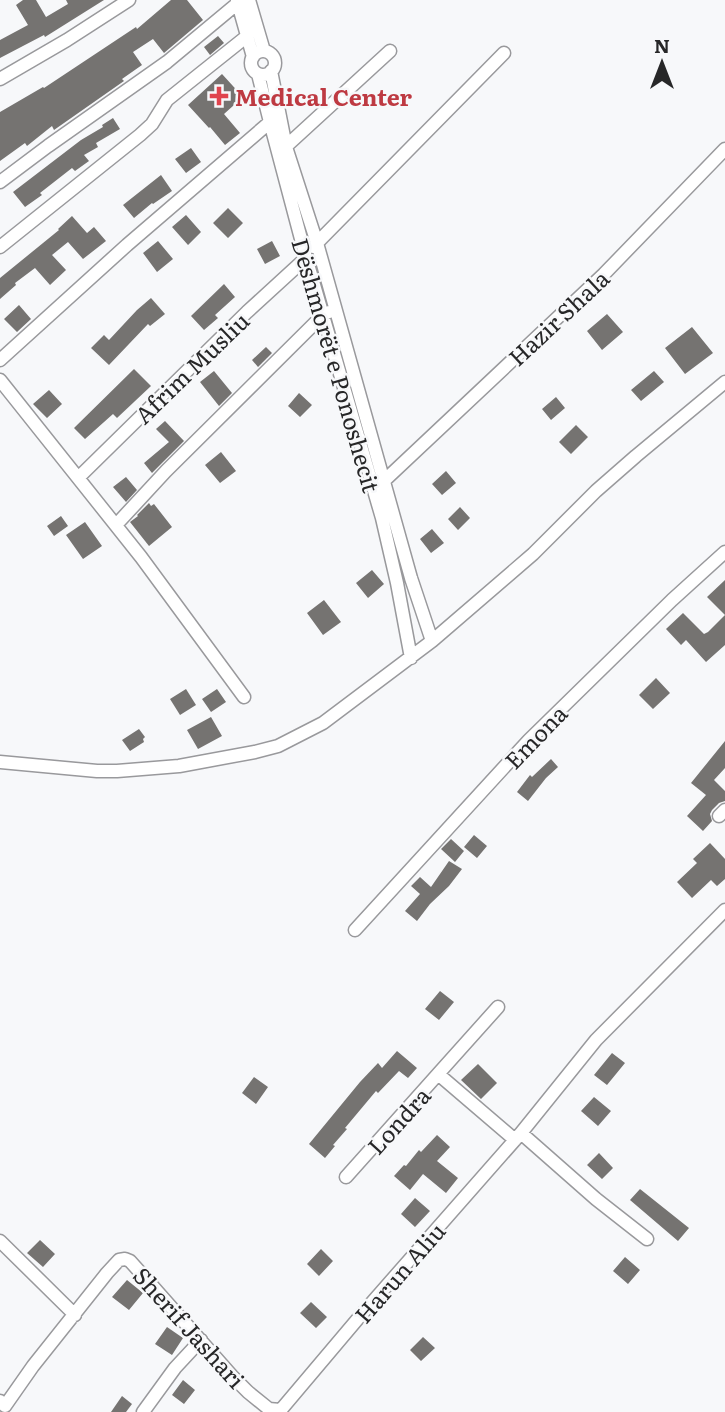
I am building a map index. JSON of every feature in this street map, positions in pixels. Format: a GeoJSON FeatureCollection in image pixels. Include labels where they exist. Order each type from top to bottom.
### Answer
{"type":"FeatureCollection","features":[{"type":"Feature","properties":{"kind":"street"},"geometry":{"type":"LineString","coordinates":[[0,79],[129,0]]}},
{"type":"Feature","properties":{"kind":"street"},"geometry":{"type":"LineString","coordinates":[[0,183],[167,62],[241,1]]}},
{"type":"Feature","properties":{"kind":"street","name":"Dëshmorët e Ponoshecit"},"geometry":{"type":"LineString","coordinates":[[241,1],[247,37],[258,54]]}},
{"type":"Feature","properties":{"kind":"street","name":"Dëshmorët e Ponoshecit"},"geometry":{"type":"LineString","coordinates":[[241,1],[258,54]]}},
{"type":"Feature","properties":{"kind":"street"},"geometry":{"type":"LineString","coordinates":[[0,247],[140,135],[152,124],[167,100],[247,37]]}},
{"type":"Feature","properties":{"kind":"street"},"geometry":{"type":"LineString","coordinates":[[282,150],[390,51]]}},
{"type":"Feature","properties":{"kind":"street","name":"Dëshmorët e Ponoshecit"},"geometry":{"type":"LineString","coordinates":[[270,53],[274,65],[265,72],[253,70],[251,63],[258,54],[270,53]]}},
{"type":"Feature","properties":{"kind":"street","name":"Afrim Musliu"},"geometry":{"type":"LineString","coordinates":[[78,478],[306,256],[504,53]]}},
{"type":"Feature","properties":{"kind":"street","name":"Dëshmorët e Ponoshecit"},"geometry":{"type":"LineString","coordinates":[[265,72],[282,150],[297,201],[306,256],[382,518],[411,578],[432,641]]}},
{"type":"Feature","properties":{"kind":"street","name":"Dëshmorët e Ponoshecit"},"geometry":{"type":"LineString","coordinates":[[265,72],[270,122],[282,150]]}},
{"type":"Feature","properties":{"kind":"street"},"geometry":{"type":"LineString","coordinates":[[0,360],[127,245],[270,122]]}},
{"type":"Feature","properties":{"kind":"street","name":"Hazir Shala"},"geometry":{"type":"LineString","coordinates":[[385,480],[604,274],[725,149]]}},
{"type":"Feature","properties":{"kind":"street","name":"Dëshmorët e Ponoshecit"},"geometry":{"type":"LineString","coordinates":[[297,201],[317,243],[385,480],[411,658]]}},
{"type":"Feature","properties":{"kind":"street"},"geometry":{"type":"LineString","coordinates":[[116,525],[166,471],[323,315],[336,309]]}},
{"type":"Feature","properties":{"kind":"street"},"geometry":{"type":"LineString","coordinates":[[0,380],[116,525],[244,697]]}},
{"type":"Feature","properties":{"kind":"street"},"geometry":{"type":"LineString","coordinates":[[0,762],[97,771],[178,766],[278,746],[323,723],[432,641],[533,554],[596,491],[725,382]]}},
{"type":"Feature","properties":{"kind":"street","name":"Emona"},"geometry":{"type":"LineString","coordinates":[[355,930],[529,740],[725,552]]}},
{"type":"Feature","properties":{"kind":"street","name":"Harun Aliu"},"geometry":{"type":"LineString","coordinates":[[280,1411],[518,1137],[596,1040],[725,910]]}},
{"type":"Feature","properties":{"kind":"street"},"geometry":{"type":"LineString","coordinates":[[438,1074],[498,1007]]}},
{"type":"Feature","properties":{"kind":"street","name":"Londra"},"geometry":{"type":"LineString","coordinates":[[346,1177],[438,1074],[518,1137]]}},
{"type":"Feature","properties":{"kind":"street"},"geometry":{"type":"LineString","coordinates":[[518,1137],[647,1239]]}},
{"type":"Feature","properties":{"kind":"street"},"geometry":{"type":"LineString","coordinates":[[0,1241],[75,1315]]}},
{"type":"Feature","properties":{"kind":"street","name":"Sherif Jashari"},"geometry":{"type":"LineString","coordinates":[[2,1406],[107,1273],[119,1260],[125,1259],[149,1281],[248,1392],[269,1409],[280,1411]]}},
{"type":"Feature","properties":{"kind":"street"},"geometry":{"type":"LineString","coordinates":[[144,1412],[175,1368],[201,1340]]}},
{"type":"Feature","properties":{"kind":"building"},"geometry":{"type":"Polygon","coordinates":[[[23,0],[36,0],[46,17],[68,4],[66,0],[104,0],[45,37],[44,35],[0,58],[0,40],[28,25],[16,5],[23,0]]]}},
{"type":"Feature","properties":{"kind":"building"},"geometry":{"type":"Polygon","coordinates":[[[171,0],[187,0],[203,20],[164,53],[153,39],[133,52],[142,65],[122,79],[124,81],[54,130],[52,126],[27,146],[25,143],[0,161],[0,112],[44,88],[136,27],[137,29],[171,0]]]}},
{"type":"Feature","properties":{"kind":"building"},"geometry":{"type":"Polygon","coordinates":[[[218,36],[224,43],[210,55],[204,47],[218,36]]]}},
{"type":"Feature","properties":{"kind":"building"},"geometry":{"type":"Polygon","coordinates":[[[222,74],[243,97],[224,114],[240,133],[225,145],[188,105],[222,74]]]}},
{"type":"Feature","properties":{"kind":"building"},"geometry":{"type":"Polygon","coordinates":[[[113,118],[120,129],[96,143],[98,147],[84,155],[89,161],[75,171],[72,168],[25,207],[13,192],[113,118]]]}},
{"type":"Feature","properties":{"kind":"building"},"geometry":{"type":"Polygon","coordinates":[[[191,148],[201,162],[186,173],[175,159],[191,148]]]}},
{"type":"Feature","properties":{"kind":"building"},"geometry":{"type":"Polygon","coordinates":[[[161,175],[172,191],[134,218],[123,205],[161,175]]]}},
{"type":"Feature","properties":{"kind":"building"},"geometry":{"type":"Polygon","coordinates":[[[228,208],[243,223],[228,238],[213,223],[228,208]]]}},
{"type":"Feature","properties":{"kind":"building"},"geometry":{"type":"Polygon","coordinates":[[[186,215],[201,232],[188,245],[172,227],[186,215]]]}},
{"type":"Feature","properties":{"kind":"building"},"geometry":{"type":"Polygon","coordinates":[[[72,216],[87,233],[94,227],[106,241],[83,259],[68,242],[52,255],[66,270],[50,285],[35,268],[0,299],[0,278],[59,230],[72,216]]]}},
{"type":"Feature","properties":{"kind":"building"},"geometry":{"type":"Polygon","coordinates":[[[158,241],[173,259],[157,272],[143,253],[158,241]]]}},
{"type":"Feature","properties":{"kind":"building"},"geometry":{"type":"Polygon","coordinates":[[[272,241],[280,256],[265,264],[257,249],[272,241]]]}},
{"type":"Feature","properties":{"kind":"building"},"geometry":{"type":"Polygon","coordinates":[[[224,284],[235,297],[215,315],[218,318],[204,330],[191,316],[224,284]]]}},
{"type":"Feature","properties":{"kind":"building"},"geometry":{"type":"Polygon","coordinates":[[[151,298],[165,314],[150,326],[148,324],[109,365],[91,348],[104,335],[109,340],[151,298]]]}},
{"type":"Feature","properties":{"kind":"building"},"geometry":{"type":"Polygon","coordinates":[[[19,305],[31,319],[17,332],[4,319],[19,305]]]}},
{"type":"Feature","properties":{"kind":"building"},"geometry":{"type":"Polygon","coordinates":[[[607,314],[623,332],[602,350],[587,331],[607,314]]]}},
{"type":"Feature","properties":{"kind":"building"},"geometry":{"type":"Polygon","coordinates":[[[692,327],[713,353],[685,374],[665,348],[692,327]]]}},
{"type":"Feature","properties":{"kind":"building"},"geometry":{"type":"Polygon","coordinates":[[[266,347],[272,353],[258,367],[252,360],[266,347]]]}},
{"type":"Feature","properties":{"kind":"building"},"geometry":{"type":"Polygon","coordinates":[[[134,369],[151,386],[117,418],[113,414],[85,439],[74,428],[134,369]]]}},
{"type":"Feature","properties":{"kind":"building"},"geometry":{"type":"Polygon","coordinates":[[[214,371],[232,393],[219,406],[200,382],[214,371]]]}},
{"type":"Feature","properties":{"kind":"building"},"geometry":{"type":"Polygon","coordinates":[[[654,371],[664,382],[641,401],[631,390],[654,371]]]}},
{"type":"Feature","properties":{"kind":"building"},"geometry":{"type":"Polygon","coordinates":[[[49,390],[62,404],[47,418],[33,404],[49,390]]]}},
{"type":"Feature","properties":{"kind":"building"},"geometry":{"type":"Polygon","coordinates":[[[299,393],[312,405],[300,417],[288,406],[299,393]]]}},
{"type":"Feature","properties":{"kind":"building"},"geometry":{"type":"Polygon","coordinates":[[[556,397],[565,408],[551,420],[542,409],[556,397]]]}},
{"type":"Feature","properties":{"kind":"building"},"geometry":{"type":"Polygon","coordinates":[[[165,421],[184,441],[152,473],[144,463],[169,442],[156,429],[165,421]]]}},
{"type":"Feature","properties":{"kind":"building"},"geometry":{"type":"Polygon","coordinates":[[[576,425],[588,437],[571,454],[559,442],[576,425]]]}},
{"type":"Feature","properties":{"kind":"building"},"geometry":{"type":"Polygon","coordinates":[[[221,452],[236,471],[220,483],[205,465],[221,452]]]}},
{"type":"Feature","properties":{"kind":"building"},"geometry":{"type":"Polygon","coordinates":[[[446,471],[456,483],[442,495],[432,484],[446,471]]]}},
{"type":"Feature","properties":{"kind":"building"},"geometry":{"type":"Polygon","coordinates":[[[126,477],[137,490],[126,502],[113,487],[126,477]]]}},
{"type":"Feature","properties":{"kind":"building"},"geometry":{"type":"Polygon","coordinates":[[[149,503],[151,506],[154,504],[172,527],[149,546],[130,522],[149,503]]]}},
{"type":"Feature","properties":{"kind":"building"},"geometry":{"type":"Polygon","coordinates":[[[460,507],[470,518],[458,530],[448,519],[460,507]]]}},
{"type":"Feature","properties":{"kind":"building"},"geometry":{"type":"Polygon","coordinates":[[[61,516],[68,526],[54,536],[47,526],[61,516]]]}},
{"type":"Feature","properties":{"kind":"building"},"geometry":{"type":"Polygon","coordinates":[[[85,522],[102,546],[83,559],[66,535],[85,522]]]}},
{"type":"Feature","properties":{"kind":"building"},"geometry":{"type":"Polygon","coordinates":[[[432,529],[444,543],[431,553],[420,539],[432,529]]]}},
{"type":"Feature","properties":{"kind":"building"},"geometry":{"type":"Polygon","coordinates":[[[372,570],[384,584],[368,598],[356,583],[372,570]]]}},
{"type":"Feature","properties":{"kind":"building"},"geometry":{"type":"Polygon","coordinates":[[[725,580],[725,615],[707,597],[725,580]]]}},
{"type":"Feature","properties":{"kind":"building"},"geometry":{"type":"Polygon","coordinates":[[[324,600],[341,622],[323,635],[307,613],[324,600]]]}},
{"type":"Feature","properties":{"kind":"building"},"geometry":{"type":"Polygon","coordinates":[[[683,613],[704,634],[725,615],[725,645],[706,662],[686,640],[681,645],[666,629],[683,613]]]}},
{"type":"Feature","properties":{"kind":"building"},"geometry":{"type":"Polygon","coordinates":[[[656,678],[670,693],[653,709],[639,695],[656,678]]]}},
{"type":"Feature","properties":{"kind":"building"},"geometry":{"type":"Polygon","coordinates":[[[186,689],[196,705],[180,715],[170,699],[186,689]]]}},
{"type":"Feature","properties":{"kind":"building"},"geometry":{"type":"Polygon","coordinates":[[[217,689],[226,702],[211,712],[202,699],[217,689]]]}},
{"type":"Feature","properties":{"kind":"building"},"geometry":{"type":"Polygon","coordinates":[[[211,717],[222,736],[198,749],[187,730],[211,717]]]}},
{"type":"Feature","properties":{"kind":"building"},"geometry":{"type":"Polygon","coordinates":[[[139,729],[145,737],[144,742],[130,751],[122,740],[139,729]]]}},
{"type":"Feature","properties":{"kind":"building"},"geometry":{"type":"Polygon","coordinates":[[[725,741],[725,768],[714,780],[725,791],[725,801],[712,810],[712,821],[703,831],[687,816],[706,795],[691,783],[725,741]]]}},
{"type":"Feature","properties":{"kind":"building"},"geometry":{"type":"Polygon","coordinates":[[[551,759],[558,767],[528,801],[517,792],[530,775],[532,777],[551,759]]]}},
{"type":"Feature","properties":{"kind":"building"},"geometry":{"type":"Polygon","coordinates":[[[474,835],[487,846],[477,858],[464,847],[474,835]]]}},
{"type":"Feature","properties":{"kind":"building"},"geometry":{"type":"Polygon","coordinates":[[[451,839],[464,851],[455,862],[441,849],[451,839]]]}},
{"type":"Feature","properties":{"kind":"building"},"geometry":{"type":"Polygon","coordinates":[[[710,843],[725,859],[725,879],[717,886],[711,880],[692,898],[677,882],[697,863],[693,859],[710,843]]]}},
{"type":"Feature","properties":{"kind":"building"},"geometry":{"type":"Polygon","coordinates":[[[449,861],[462,869],[417,921],[405,911],[420,894],[411,886],[420,877],[431,887],[449,861]]]}},
{"type":"Feature","properties":{"kind":"building"},"geometry":{"type":"Polygon","coordinates":[[[440,991],[454,1002],[439,1020],[425,1009],[440,991]]]}},
{"type":"Feature","properties":{"kind":"building"},"geometry":{"type":"Polygon","coordinates":[[[397,1051],[417,1068],[408,1078],[399,1071],[378,1093],[376,1091],[345,1128],[347,1129],[325,1158],[309,1144],[360,1082],[378,1063],[382,1068],[397,1051]]]}},
{"type":"Feature","properties":{"kind":"building"},"geometry":{"type":"Polygon","coordinates":[[[612,1053],[625,1063],[607,1085],[594,1075],[612,1053]]]}},
{"type":"Feature","properties":{"kind":"building"},"geometry":{"type":"Polygon","coordinates":[[[478,1064],[497,1083],[481,1099],[461,1080],[478,1064]]]}},
{"type":"Feature","properties":{"kind":"building"},"geometry":{"type":"Polygon","coordinates":[[[254,1077],[268,1087],[256,1104],[242,1093],[254,1077]]]}},
{"type":"Feature","properties":{"kind":"building"},"geometry":{"type":"Polygon","coordinates":[[[594,1097],[611,1111],[598,1126],[581,1111],[594,1097]]]}},
{"type":"Feature","properties":{"kind":"building"},"geometry":{"type":"Polygon","coordinates":[[[437,1135],[450,1147],[437,1161],[458,1178],[446,1193],[423,1174],[410,1190],[394,1176],[437,1135]]]}},
{"type":"Feature","properties":{"kind":"building"},"geometry":{"type":"Polygon","coordinates":[[[599,1153],[613,1168],[602,1179],[587,1165],[599,1153]]]}},
{"type":"Feature","properties":{"kind":"building"},"geometry":{"type":"Polygon","coordinates":[[[640,1189],[689,1228],[678,1241],[630,1200],[640,1189]]]}},
{"type":"Feature","properties":{"kind":"building"},"geometry":{"type":"Polygon","coordinates":[[[415,1198],[430,1211],[415,1227],[401,1214],[415,1198]]]}},
{"type":"Feature","properties":{"kind":"building"},"geometry":{"type":"Polygon","coordinates":[[[40,1240],[55,1254],[43,1267],[27,1253],[40,1240]]]}},
{"type":"Feature","properties":{"kind":"building"},"geometry":{"type":"Polygon","coordinates":[[[321,1249],[333,1261],[319,1276],[307,1264],[321,1249]]]}},
{"type":"Feature","properties":{"kind":"building"},"geometry":{"type":"Polygon","coordinates":[[[625,1257],[640,1270],[628,1284],[613,1271],[625,1257]]]}},
{"type":"Feature","properties":{"kind":"building"},"geometry":{"type":"Polygon","coordinates":[[[127,1280],[143,1293],[129,1310],[112,1297],[127,1280]]]}},
{"type":"Feature","properties":{"kind":"building"},"geometry":{"type":"Polygon","coordinates":[[[311,1302],[327,1317],[316,1328],[300,1313],[311,1302]]]}},
{"type":"Feature","properties":{"kind":"building"},"geometry":{"type":"Polygon","coordinates":[[[167,1327],[183,1338],[172,1355],[155,1344],[167,1327]]]}},
{"type":"Feature","properties":{"kind":"building"},"geometry":{"type":"Polygon","coordinates":[[[423,1337],[435,1348],[421,1361],[410,1350],[423,1337]]]}},
{"type":"Feature","properties":{"kind":"building"},"geometry":{"type":"Polygon","coordinates":[[[183,1380],[195,1390],[184,1404],[172,1395],[183,1380]]]}},
{"type":"Feature","properties":{"kind":"building"},"geometry":{"type":"Polygon","coordinates":[[[122,1396],[132,1404],[126,1412],[111,1412],[122,1396]]]}},
{"type":"Feature","properties":{"kind":"place","name":"Medical Center"},"geometry":{"type":"Point","coordinates":[219,96]}}]}
